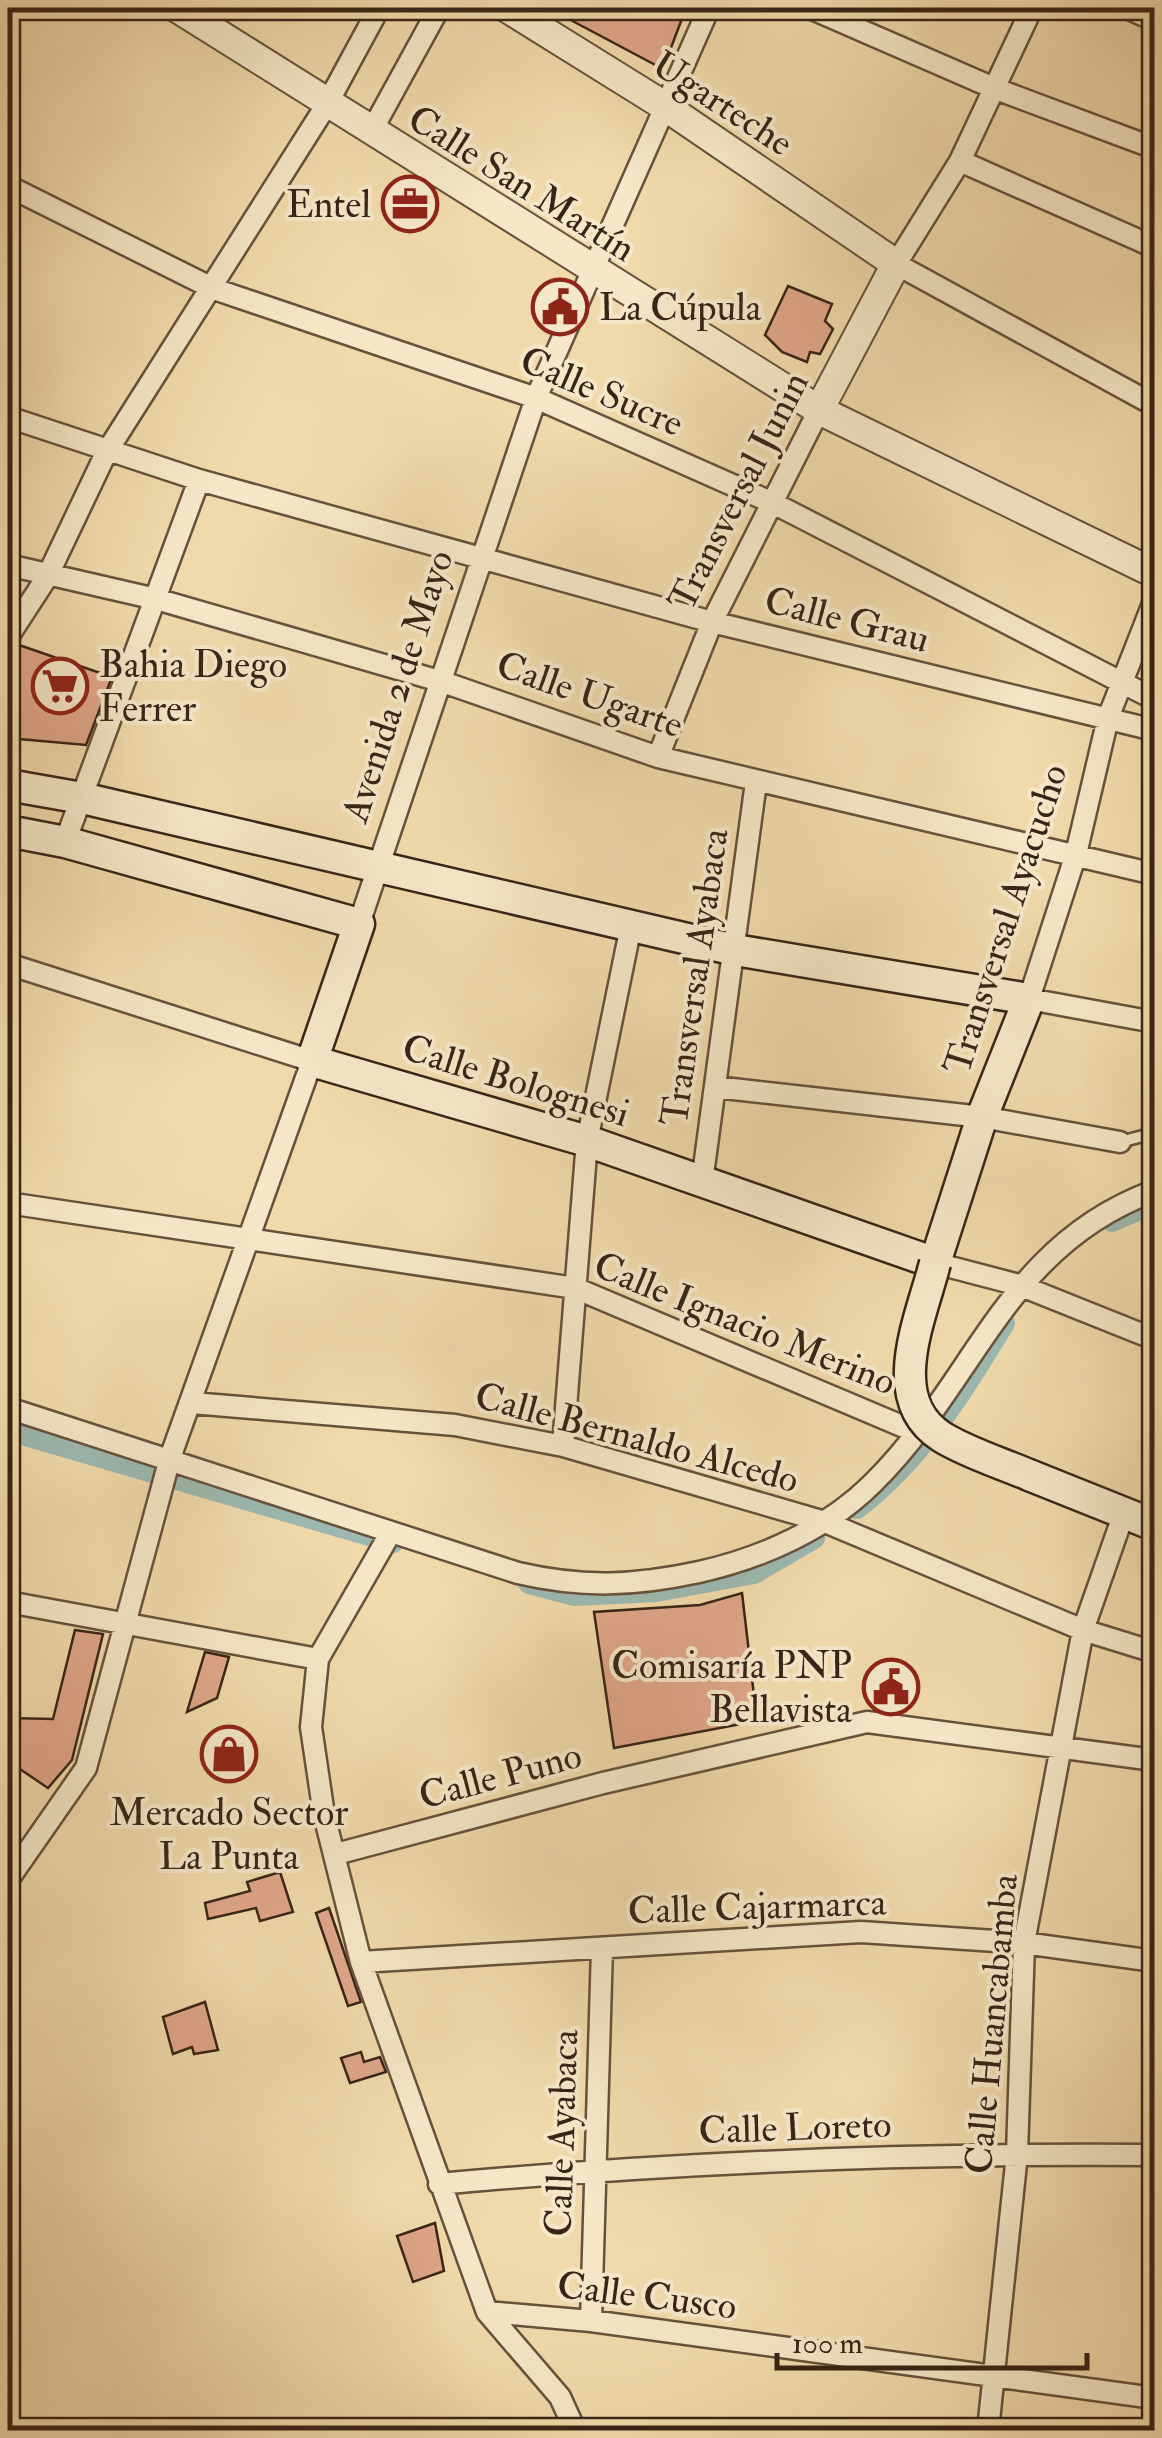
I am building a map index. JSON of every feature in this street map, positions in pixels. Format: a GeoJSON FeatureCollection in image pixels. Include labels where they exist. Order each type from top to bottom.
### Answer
{"type":"FeatureCollection","features":[{"type":"Feature","properties":{"kind":"main road"},"geometry":{"type":"LineString","coordinates":[[8,785],[82,798],[734,950],[1029,999]]}},
{"type":"Feature","properties":{"kind":"main road"},"geometry":{"type":"LineString","coordinates":[[8,831],[65,842],[360,924]]}},
{"type":"Feature","properties":{"kind":"main road","name":"Avenida 2 de Mayo"},"geometry":{"type":"LineString","coordinates":[[312,1061],[360,924]]}},
{"type":"Feature","properties":{"kind":"main road","name":"Transversal Ayacucho"},"geometry":{"type":"LineString","coordinates":[[1029,999],[982,1118],[936,1262],[910,1359],[910,1394],[920,1416],[941,1436],[1154,1525]]}},
{"type":"Feature","properties":{"kind":"main road","name":"Calle Bolognesi"},"geometry":{"type":"LineString","coordinates":[[312,1061],[587,1140],[936,1262]]}},
{"type":"Feature","properties":{"kind":"street","name":"Calle San Martín"},"geometry":{"type":"LineString","coordinates":[[177,8],[819,410],[1154,573]]}},
{"type":"Feature","properties":{"kind":"street"},"geometry":{"type":"LineString","coordinates":[[8,637],[47,577],[106,453],[214,289],[327,104],[379,8]]}},
{"type":"Feature","properties":{"kind":"street"},"geometry":{"type":"LineString","coordinates":[[371,132],[439,8]]}},
{"type":"Feature","properties":{"kind":"street","name":"Ugarteche"},"geometry":{"type":"LineString","coordinates":[[507,8],[663,105],[896,264]]}},
{"type":"Feature","properties":{"kind":"street","name":"Avenida 2 de Mayo"},"geometry":{"type":"LineString","coordinates":[[360,924],[536,398],[709,8]]}},
{"type":"Feature","properties":{"kind":"street"},"geometry":{"type":"LineString","coordinates":[[810,8],[996,88],[1154,148]]}},
{"type":"Feature","properties":{"kind":"street"},"geometry":{"type":"LineString","coordinates":[[1032,8],[960,161],[896,264],[1154,405]]}},
{"type":"Feature","properties":{"kind":"street"},"geometry":{"type":"LineString","coordinates":[[1127,8],[1154,20]]}},
{"type":"Feature","properties":{"kind":"street"},"geometry":{"type":"LineString","coordinates":[[960,161],[1154,247]]}},
{"type":"Feature","properties":{"kind":"street","name":"Calle Sucre"},"geometry":{"type":"LineString","coordinates":[[8,186],[214,289],[536,398],[772,502],[1154,699]]}},
{"type":"Feature","properties":{"kind":"street","name":"Transversal Junin"},"geometry":{"type":"LineString","coordinates":[[658,757],[712,622],[896,264]]}},
{"type":"Feature","properties":{"kind":"street","name":"Calle Grau"},"geometry":{"type":"LineString","coordinates":[[8,417],[106,453],[712,622],[1154,730]]}},
{"type":"Feature","properties":{"kind":"street"},"geometry":{"type":"LineString","coordinates":[[65,842],[200,480]]}},
{"type":"Feature","properties":{"kind":"street","name":"Calle Ugarte"},"geometry":{"type":"LineString","coordinates":[[8,565],[156,599],[443,682],[658,757],[1154,874]]}},
{"type":"Feature","properties":{"kind":"street","name":"Transversal Ayacucho"},"geometry":{"type":"LineString","coordinates":[[1029,999],[1076,854],[1108,718],[1154,600]]}},
{"type":"Feature","properties":{"kind":"street","name":"Transversal Ayabaca"},"geometry":{"type":"LineString","coordinates":[[702,1182],[756,782]]}},
{"type":"Feature","properties":{"kind":"street"},"geometry":{"type":"LineString","coordinates":[[563,1446],[587,1140],[631,926]]}},
{"type":"Feature","properties":{"kind":"street","name":"Calle Bolognesi"},"geometry":{"type":"LineString","coordinates":[[8,964],[312,1061]]}},
{"type":"Feature","properties":{"kind":"street"},"geometry":{"type":"LineString","coordinates":[[1029,999],[1154,1022]]}},
{"type":"Feature","properties":{"kind":"street","name":"Avenida 2 de Mayo"},"geometry":{"type":"LineString","coordinates":[[8,1880],[71,1796],[86,1768],[170,1461],[312,1061]]}},
{"type":"Feature","properties":{"kind":"street"},"geometry":{"type":"LineString","coordinates":[[715,1087],[982,1118],[1120,1142]]}},
{"type":"Feature","properties":{"kind":"street"},"geometry":{"type":"LineString","coordinates":[[8,1408],[572,1586],[663,1580],[738,1563],[826,1522],[874,1482],[916,1432],[1009,1282],[1092,1219],[1154,1192]]}},
{"type":"Feature","properties":{"kind":"street","name":"Calle Ignacio Merino"},"geometry":{"type":"LineString","coordinates":[[8,1203],[575,1288],[916,1432]]}},
{"type":"Feature","properties":{"kind":"street","name":"Calle Bolognesi"},"geometry":{"type":"LineString","coordinates":[[936,1262],[1009,1282],[1154,1339]]}},
{"type":"Feature","properties":{"kind":"street","name":"Calle Bernaldo Alcedo"},"geometry":{"type":"LineString","coordinates":[[192,1403],[455,1424],[563,1446],[826,1522],[1083,1630],[1154,1652]]}},
{"type":"Feature","properties":{"kind":"street","name":"Calle Huancabamba"},"geometry":{"type":"LineString","coordinates":[[988,2430],[1016,2154],[1024,1943],[1083,1630],[1124,1513]]}},
{"type":"Feature","properties":{"kind":"street"},"geometry":{"type":"LineString","coordinates":[[391,1532],[318,1658],[311,1727],[324,1816],[362,1962],[487,2312],[560,2398],[575,2430]]}},
{"type":"Feature","properties":{"kind":"street"},"geometry":{"type":"LineString","coordinates":[[8,1602],[318,1658]]}},
{"type":"Feature","properties":{"kind":"street","name":"Calle Puno"},"geometry":{"type":"LineString","coordinates":[[336,1854],[604,1783],[867,1722],[1154,1760]]}},
{"type":"Feature","properties":{"kind":"street","name":"Calle Cajarmarca"},"geometry":{"type":"LineString","coordinates":[[362,1962],[861,1932],[1024,1943],[1154,1961]]}},
{"type":"Feature","properties":{"kind":"street","name":"Calle Ayabaca"},"geometry":{"type":"LineString","coordinates":[[590,2321],[602,1948]]}},
{"type":"Feature","properties":{"kind":"street","name":"Calle Loreto"},"geometry":{"type":"LineString","coordinates":[[439,2184],[594,2170],[1016,2154],[1154,2156]]}},
{"type":"Feature","properties":{"kind":"street","name":"Calle Cusco"},"geometry":{"type":"LineString","coordinates":[[487,2312],[590,2321],[1154,2398]]}},
{"type":"Feature","properties":{"kind":"lane"},"geometry":{"type":"LineString","coordinates":[[1120,1142],[1154,1133]]}},
{"type":"Feature","properties":{"kind":"building"},"geometry":{"type":"Polygon","coordinates":[[[548,8],[686,8],[663,69],[548,8]]]}},
{"type":"Feature","properties":{"kind":"building"},"geometry":{"type":"Polygon","coordinates":[[[788,286],[832,304],[825,321],[833,329],[820,354],[810,352],[807,362],[782,352],[765,335],[788,286]]]}},
{"type":"Feature","properties":{"kind":"building","name":"Bahia Diego Ferrer"},"geometry":{"type":"Polygon","coordinates":[[[19,645],[112,677],[86,745],[8,738],[8,658],[19,645]]]}},
{"type":"Feature","properties":{"kind":"building"},"geometry":{"type":"Polygon","coordinates":[[[742,1593],[757,1721],[614,1748],[594,1612],[700,1605],[742,1593]]]}},
{"type":"Feature","properties":{"kind":"building"},"geometry":{"type":"Polygon","coordinates":[[[75,1630],[103,1634],[72,1760],[48,1788],[8,1761],[8,1718],[53,1719],[75,1630]]]}},
{"type":"Feature","properties":{"kind":"building"},"geometry":{"type":"Polygon","coordinates":[[[205,1652],[229,1657],[217,1698],[187,1712],[205,1652]]]}},
{"type":"Feature","properties":{"kind":"building"},"geometry":{"type":"Polygon","coordinates":[[[280,1872],[293,1912],[260,1921],[256,1908],[208,1919],[205,1903],[250,1891],[247,1882],[280,1872]]]}},
{"type":"Feature","properties":{"kind":"building"},"geometry":{"type":"Polygon","coordinates":[[[329,1908],[361,2002],[348,2006],[316,1913],[329,1908]]]}},
{"type":"Feature","properties":{"kind":"building"},"geometry":{"type":"Polygon","coordinates":[[[205,2002],[218,2050],[194,2054],[192,2047],[173,2054],[163,2017],[205,2002]]]}},
{"type":"Feature","properties":{"kind":"building"},"geometry":{"type":"Polygon","coordinates":[[[361,2052],[364,2062],[380,2057],[386,2072],[350,2083],[341,2058],[361,2052]]]}},
{"type":"Feature","properties":{"kind":"building"},"geometry":{"type":"Polygon","coordinates":[[[435,2223],[444,2271],[413,2282],[397,2236],[435,2223]]]}},
{"type":"Feature","properties":{"kind":"waterway"},"geometry":{"type":"LineString","coordinates":[[1112,1221],[1154,1203]]}},
{"type":"Feature","properties":{"kind":"waterway"},"geometry":{"type":"LineString","coordinates":[[857,1508],[920,1446],[956,1399],[1004,1323]]}},
{"type":"Feature","properties":{"kind":"waterway"},"geometry":{"type":"LineString","coordinates":[[8,1430],[393,1542]]}},
{"type":"Feature","properties":{"kind":"waterway"},"geometry":{"type":"LineString","coordinates":[[529,1583],[575,1595],[656,1591],[754,1573],[814,1538]]}},
{"type":"Feature","properties":{"kind":"place","name":"Entel"},"geometry":{"type":"Point","coordinates":[410,204]}},
{"type":"Feature","properties":{"kind":"place","name":"La Cúpula"},"geometry":{"type":"Point","coordinates":[560,307]}},
{"type":"Feature","properties":{"kind":"place","name":"Bahia Diego Ferrer"},"geometry":{"type":"Point","coordinates":[60,686]}},
{"type":"Feature","properties":{"kind":"place","name":"Comisaría PNP Bellavista"},"geometry":{"type":"Point","coordinates":[891,1687]}},
{"type":"Feature","properties":{"kind":"place","name":"Mercado Sector La Punta"},"geometry":{"type":"Point","coordinates":[229,1754]}}]}
